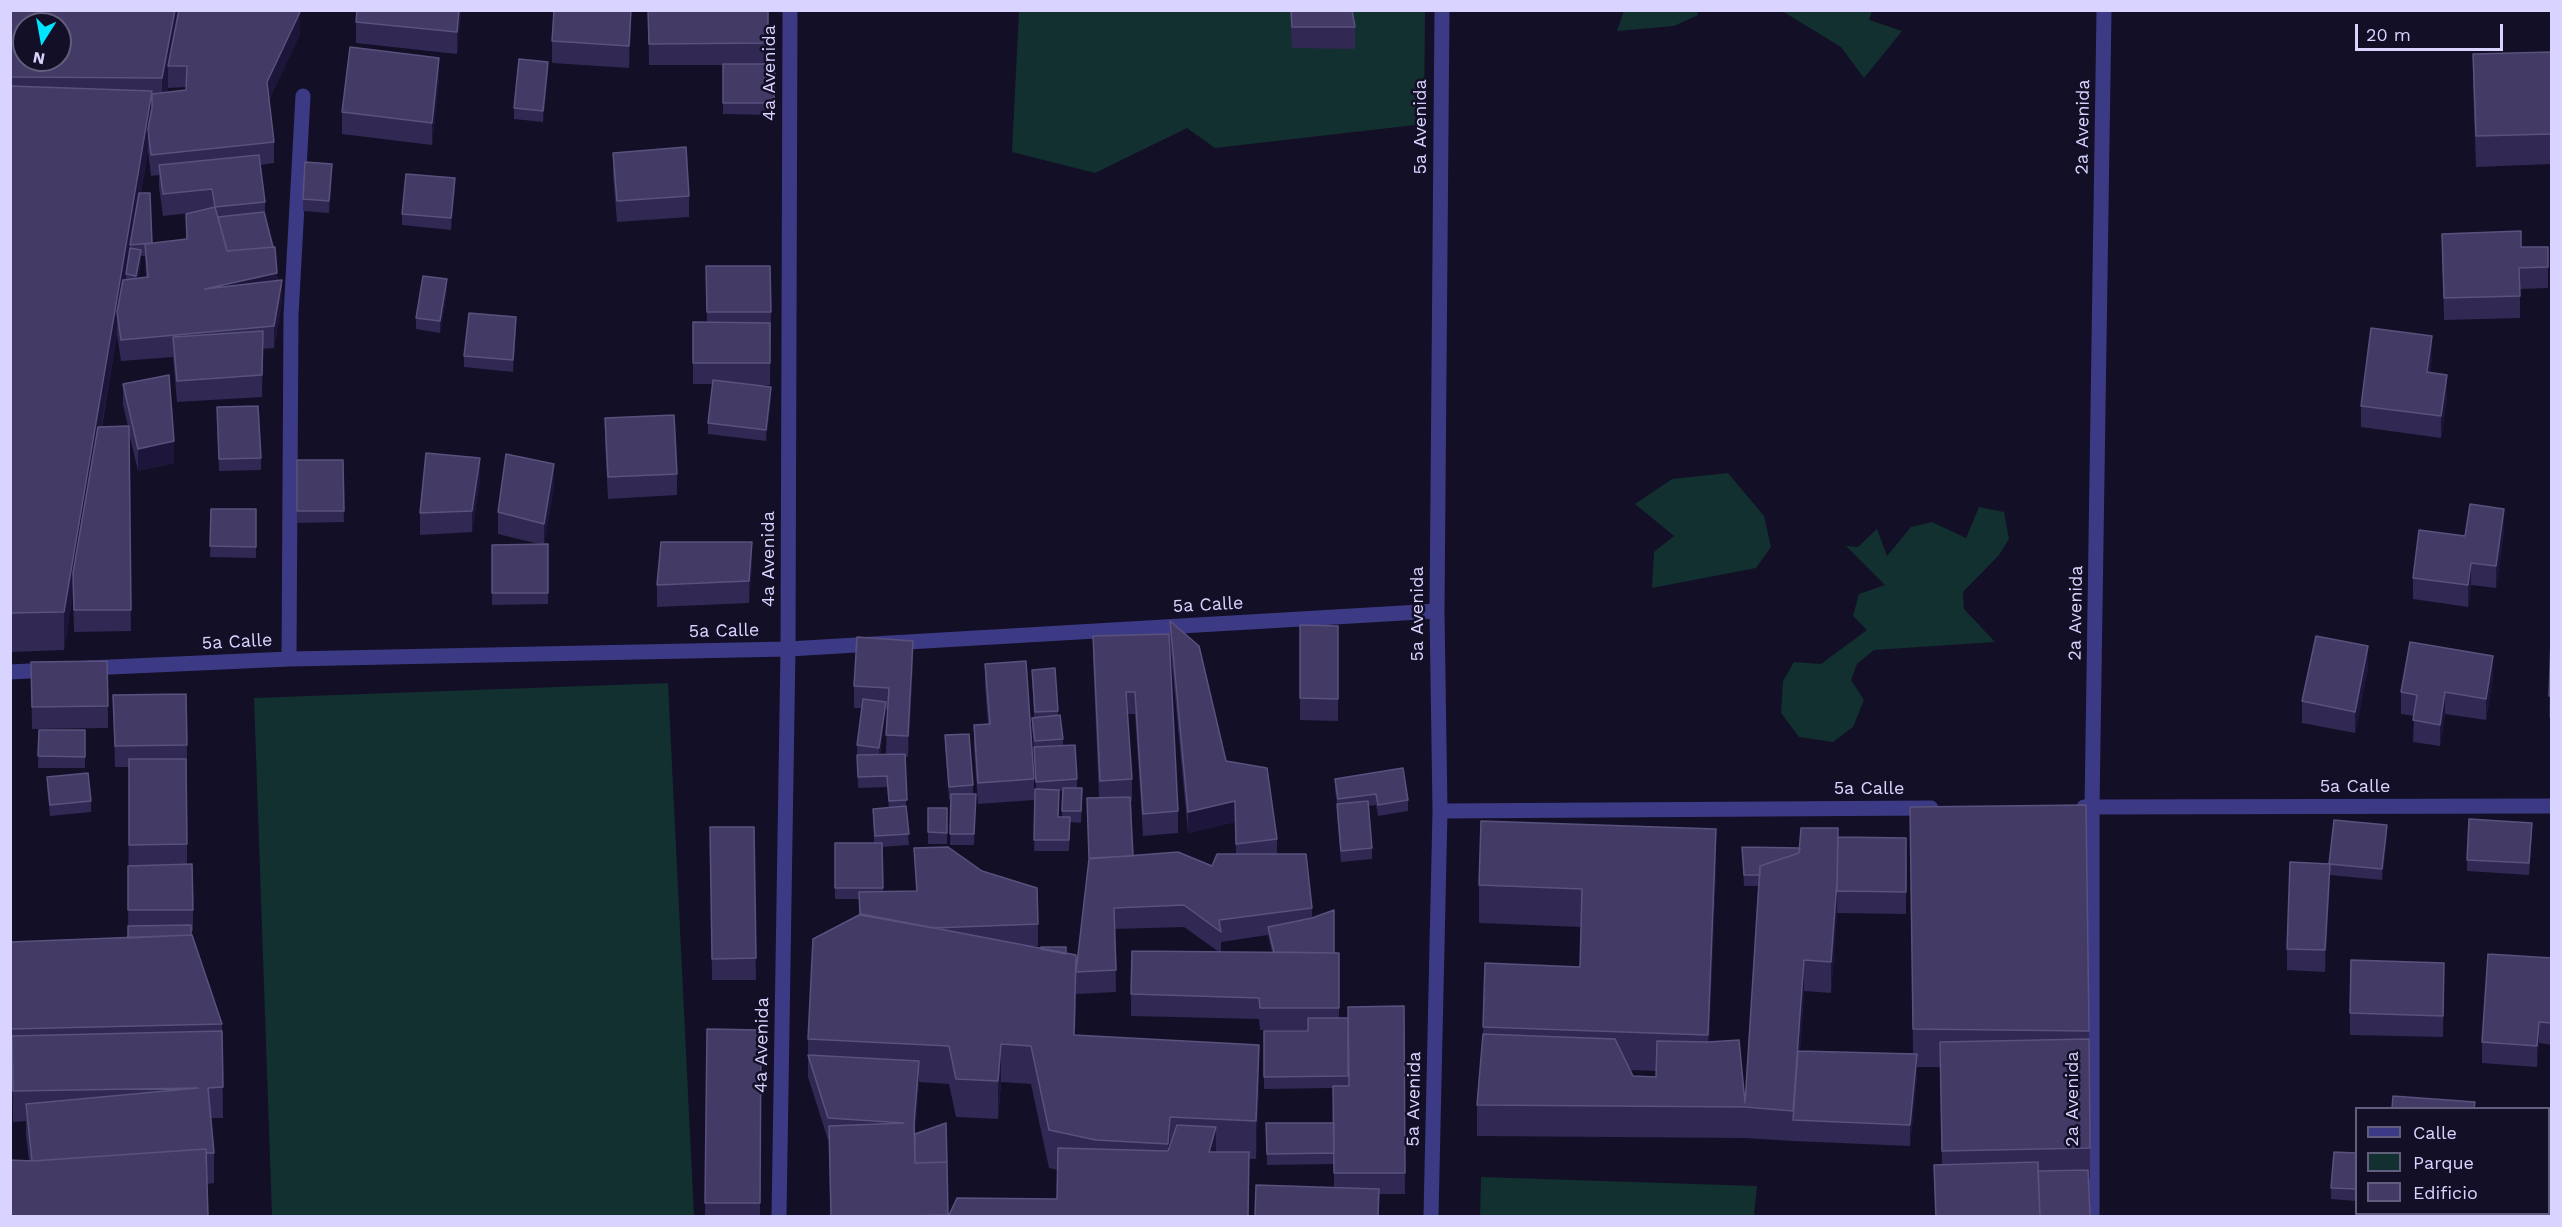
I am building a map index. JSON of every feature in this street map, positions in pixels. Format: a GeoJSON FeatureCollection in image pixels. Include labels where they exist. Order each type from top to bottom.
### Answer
{"type":"FeatureCollection","features":[{"type":"Feature","properties":{"kind":"street","name":"4a Avenida"},"geometry":{"type":"LineString","coordinates":[[779,1216],[788,649],[790,10]]}},
{"type":"Feature","properties":{"kind":"street","name":"5a Avenida"},"geometry":{"type":"LineString","coordinates":[[1431,1216],[1440,811],[1437,611],[1442,10]]}},
{"type":"Feature","properties":{"kind":"street","name":"2a Avenida"},"geometry":{"type":"LineString","coordinates":[[2092,1216],[2092,807],[2104,10]]}},
{"type":"Feature","properties":{"kind":"street"},"geometry":{"type":"LineString","coordinates":[[289,659],[291,315],[303,96]]}},
{"type":"Feature","properties":{"kind":"street","name":"5a Calle"},"geometry":{"type":"LineString","coordinates":[[10,672],[289,659],[788,649],[1437,611]]}},
{"type":"Feature","properties":{"kind":"street","name":"5a Calle"},"geometry":{"type":"LineString","coordinates":[[2068,807],[2552,806]]}},
{"type":"Feature","properties":{"kind":"street","name":"5a Calle"},"geometry":{"type":"LineString","coordinates":[[1440,811],[1950,808]]}},
{"type":"Feature","properties":{"kind":"green space"},"geometry":{"type":"Polygon","coordinates":[[[1019,11],[1425,11],[1424,124],[1215,148],[1187,128],[1095,173],[1012,152],[1019,11]]]}},
{"type":"Feature","properties":{"kind":"green space"},"geometry":{"type":"Polygon","coordinates":[[[1624,11],[1697,11],[1698,15],[1674,26],[1617,31],[1624,11]]]}},
{"type":"Feature","properties":{"kind":"green space"},"geometry":{"type":"Polygon","coordinates":[[[1782,11],[1872,11],[1869,20],[1902,31],[1864,78],[1841,47],[1782,11]]]}},
{"type":"Feature","properties":{"kind":"green space"},"geometry":{"type":"Polygon","coordinates":[[[1728,473],[1764,516],[1771,547],[1756,568],[1652,588],[1654,552],[1674,536],[1635,504],[1672,479],[1728,473]]]}},
{"type":"Feature","properties":{"kind":"green space"},"geometry":{"type":"Polygon","coordinates":[[[1979,507],[2004,512],[2009,539],[1999,555],[1963,592],[1964,609],[1995,642],[1874,650],[1857,664],[1851,680],[1864,700],[1853,727],[1833,742],[1799,737],[1781,713],[1783,681],[1794,662],[1821,664],[1867,630],[1853,616],[1859,594],[1885,585],[1846,546],[1858,547],[1877,529],[1887,556],[1911,527],[1932,522],[1966,538],[1979,507]]]}},
{"type":"Feature","properties":{"kind":"green space"},"geometry":{"type":"Polygon","coordinates":[[[668,683],[694,1216],[272,1216],[254,698],[668,683]]]}},
{"type":"Feature","properties":{"kind":"green space"},"geometry":{"type":"Polygon","coordinates":[[[1481,1177],[1757,1186],[1754,1216],[1480,1216],[1481,1177]]]}},
{"type":"Feature","properties":{"kind":"building"},"geometry":{"type":"Polygon","coordinates":[[[10,10],[175,10],[162,78],[10,77],[10,10]]]}},
{"type":"Feature","properties":{"kind":"building"},"geometry":{"type":"Polygon","coordinates":[[[179,10],[300,10],[267,82],[274,142],[151,155],[148,129],[152,94],[186,90],[187,66],[168,66],[179,10]]]}},
{"type":"Feature","properties":{"kind":"building"},"geometry":{"type":"Polygon","coordinates":[[[357,10],[459,10],[457,32],[356,22],[357,10]]]}},
{"type":"Feature","properties":{"kind":"building"},"geometry":{"type":"Polygon","coordinates":[[[554,10],[631,10],[629,46],[552,41],[554,10]]]}},
{"type":"Feature","properties":{"kind":"building"},"geometry":{"type":"Polygon","coordinates":[[[648,10],[768,10],[768,43],[649,44],[648,10]]]}},
{"type":"Feature","properties":{"kind":"building"},"geometry":{"type":"Polygon","coordinates":[[[1291,10],[1352,10],[1355,27],[1292,27],[1291,10]]]}},
{"type":"Feature","properties":{"kind":"building"},"geometry":{"type":"Polygon","coordinates":[[[350,47],[439,58],[432,123],[342,112],[350,47]]]}},
{"type":"Feature","properties":{"kind":"building"},"geometry":{"type":"Polygon","coordinates":[[[2552,52],[2552,134],[2476,136],[2473,54],[2552,52]]]}},
{"type":"Feature","properties":{"kind":"building"},"geometry":{"type":"Polygon","coordinates":[[[519,59],[548,62],[543,111],[514,108],[519,59]]]}},
{"type":"Feature","properties":{"kind":"building"},"geometry":{"type":"Polygon","coordinates":[[[723,64],[775,64],[774,103],[723,103],[723,64]]]}},
{"type":"Feature","properties":{"kind":"building"},"geometry":{"type":"Polygon","coordinates":[[[10,86],[152,91],[64,612],[10,613],[10,86]]]}},
{"type":"Feature","properties":{"kind":"building"},"geometry":{"type":"Polygon","coordinates":[[[686,147],[689,196],[617,201],[613,153],[686,147]]]}},
{"type":"Feature","properties":{"kind":"building"},"geometry":{"type":"Polygon","coordinates":[[[259,155],[265,202],[215,207],[212,189],[163,194],[159,165],[259,155]]]}},
{"type":"Feature","properties":{"kind":"building"},"geometry":{"type":"Polygon","coordinates":[[[305,162],[332,164],[329,201],[303,199],[305,162]]]}},
{"type":"Feature","properties":{"kind":"building"},"geometry":{"type":"Polygon","coordinates":[[[406,174],[455,178],[451,218],[402,214],[406,174]]]}},
{"type":"Feature","properties":{"kind":"building"},"geometry":{"type":"Polygon","coordinates":[[[139,193],[150,193],[152,243],[130,245],[139,193]]]}},
{"type":"Feature","properties":{"kind":"building"},"geometry":{"type":"Polygon","coordinates":[[[215,207],[227,251],[275,247],[277,273],[205,289],[282,280],[274,326],[121,340],[117,312],[123,280],[148,277],[145,244],[187,239],[186,214],[215,207]]]}},
{"type":"Feature","properties":{"kind":"building"},"geometry":{"type":"Polygon","coordinates":[[[264,212],[273,247],[227,251],[218,217],[264,212]]]}},
{"type":"Feature","properties":{"kind":"building"},"geometry":{"type":"Polygon","coordinates":[[[2521,231],[2521,247],[2548,247],[2548,267],[2519,268],[2520,296],[2444,298],[2442,234],[2521,231]]]}},
{"type":"Feature","properties":{"kind":"building"},"geometry":{"type":"Polygon","coordinates":[[[130,248],[141,250],[136,276],[126,274],[130,248]]]}},
{"type":"Feature","properties":{"kind":"building"},"geometry":{"type":"Polygon","coordinates":[[[706,266],[770,266],[771,312],[707,312],[706,266]]]}},
{"type":"Feature","properties":{"kind":"building"},"geometry":{"type":"Polygon","coordinates":[[[423,276],[447,279],[440,321],[416,318],[423,276]]]}},
{"type":"Feature","properties":{"kind":"building"},"geometry":{"type":"Polygon","coordinates":[[[469,313],[516,317],[513,360],[464,356],[469,313]]]}},
{"type":"Feature","properties":{"kind":"building"},"geometry":{"type":"Polygon","coordinates":[[[693,322],[770,323],[770,363],[693,363],[693,322]]]}},
{"type":"Feature","properties":{"kind":"building"},"geometry":{"type":"Polygon","coordinates":[[[2371,328],[2432,336],[2427,372],[2447,375],[2441,416],[2361,406],[2371,328]]]}},
{"type":"Feature","properties":{"kind":"building"},"geometry":{"type":"Polygon","coordinates":[[[263,331],[262,375],[177,381],[173,337],[263,331]]]}},
{"type":"Feature","properties":{"kind":"building"},"geometry":{"type":"Polygon","coordinates":[[[169,375],[174,441],[138,449],[123,384],[169,375]]]}},
{"type":"Feature","properties":{"kind":"building"},"geometry":{"type":"Polygon","coordinates":[[[713,380],[771,387],[766,430],[708,423],[713,380]]]}},
{"type":"Feature","properties":{"kind":"building"},"geometry":{"type":"Polygon","coordinates":[[[258,406],[261,458],[219,459],[217,407],[258,406]]]}},
{"type":"Feature","properties":{"kind":"building"},"geometry":{"type":"Polygon","coordinates":[[[674,415],[677,474],[608,477],[605,418],[674,415]]]}},
{"type":"Feature","properties":{"kind":"building"},"geometry":{"type":"Polygon","coordinates":[[[129,426],[131,610],[74,610],[73,573],[98,427],[129,426]]]}},
{"type":"Feature","properties":{"kind":"building"},"geometry":{"type":"Polygon","coordinates":[[[426,453],[480,458],[472,511],[420,513],[426,453]]]}},
{"type":"Feature","properties":{"kind":"building"},"geometry":{"type":"Polygon","coordinates":[[[506,454],[554,464],[544,524],[498,512],[506,454]]]}},
{"type":"Feature","properties":{"kind":"building"},"geometry":{"type":"Polygon","coordinates":[[[297,460],[343,460],[344,511],[297,511],[297,460]]]}},
{"type":"Feature","properties":{"kind":"building"},"geometry":{"type":"Polygon","coordinates":[[[2470,504],[2504,509],[2496,566],[2471,563],[2468,585],[2413,578],[2419,530],[2465,536],[2470,504]]]}},
{"type":"Feature","properties":{"kind":"building"},"geometry":{"type":"Polygon","coordinates":[[[211,509],[256,509],[256,547],[210,546],[211,509]]]}},
{"type":"Feature","properties":{"kind":"building"},"geometry":{"type":"Polygon","coordinates":[[[661,542],[752,542],[749,581],[657,585],[661,542]]]}},
{"type":"Feature","properties":{"kind":"building"},"geometry":{"type":"Polygon","coordinates":[[[548,544],[548,593],[492,593],[492,545],[548,544]]]}},
{"type":"Feature","properties":{"kind":"building"},"geometry":{"type":"Polygon","coordinates":[[[2552,612],[2552,696],[2549,696],[2552,612]]]}},
{"type":"Feature","properties":{"kind":"building"},"geometry":{"type":"Polygon","coordinates":[[[1170,621],[1199,646],[1226,761],[1267,768],[1277,839],[1236,844],[1235,801],[1188,812],[1170,621]]]}},
{"type":"Feature","properties":{"kind":"building"},"geometry":{"type":"Polygon","coordinates":[[[1300,625],[1338,626],[1338,699],[1300,698],[1300,625]]]}},
{"type":"Feature","properties":{"kind":"building"},"geometry":{"type":"Polygon","coordinates":[[[1169,634],[1178,811],[1143,814],[1135,692],[1126,692],[1132,779],[1100,781],[1093,636],[1169,634]]]}},
{"type":"Feature","properties":{"kind":"building"},"geometry":{"type":"Polygon","coordinates":[[[2316,636],[2368,646],[2355,712],[2302,701],[2316,636]]]}},
{"type":"Feature","properties":{"kind":"building"},"geometry":{"type":"Polygon","coordinates":[[[857,637],[913,641],[908,736],[886,735],[889,688],[854,686],[857,637]]]}},
{"type":"Feature","properties":{"kind":"building"},"geometry":{"type":"Polygon","coordinates":[[[2410,642],[2493,656],[2486,699],[2445,692],[2440,725],[2413,720],[2417,695],[2401,692],[2410,642]]]}},
{"type":"Feature","properties":{"kind":"building"},"geometry":{"type":"Polygon","coordinates":[[[107,661],[108,706],[32,707],[31,662],[107,661]]]}},
{"type":"Feature","properties":{"kind":"building"},"geometry":{"type":"Polygon","coordinates":[[[1026,661],[1034,779],[978,783],[974,725],[990,724],[985,664],[1026,661]]]}},
{"type":"Feature","properties":{"kind":"building"},"geometry":{"type":"Polygon","coordinates":[[[1055,668],[1058,711],[1035,712],[1032,670],[1055,668]]]}},
{"type":"Feature","properties":{"kind":"building"},"geometry":{"type":"Polygon","coordinates":[[[186,694],[187,745],[115,746],[113,695],[186,694]]]}},
{"type":"Feature","properties":{"kind":"building"},"geometry":{"type":"Polygon","coordinates":[[[863,699],[886,702],[879,748],[857,745],[863,699]]]}},
{"type":"Feature","properties":{"kind":"building"},"geometry":{"type":"Polygon","coordinates":[[[1060,715],[1063,739],[1035,741],[1032,718],[1060,715]]]}},
{"type":"Feature","properties":{"kind":"building"},"geometry":{"type":"Polygon","coordinates":[[[39,730],[85,730],[85,757],[38,756],[39,730]]]}},
{"type":"Feature","properties":{"kind":"building"},"geometry":{"type":"Polygon","coordinates":[[[969,734],[973,785],[949,787],[945,735],[969,734]]]}},
{"type":"Feature","properties":{"kind":"building"},"geometry":{"type":"Polygon","coordinates":[[[1075,745],[1077,779],[1036,782],[1034,747],[1075,745]]]}},
{"type":"Feature","properties":{"kind":"building"},"geometry":{"type":"Polygon","coordinates":[[[905,754],[907,800],[889,801],[887,776],[858,777],[857,755],[905,754]]]}},
{"type":"Feature","properties":{"kind":"building"},"geometry":{"type":"Polygon","coordinates":[[[129,759],[186,759],[187,844],[129,845],[129,759]]]}},
{"type":"Feature","properties":{"kind":"building"},"geometry":{"type":"Polygon","coordinates":[[[1403,768],[1408,800],[1378,805],[1376,794],[1338,799],[1335,779],[1403,768]]]}},
{"type":"Feature","properties":{"kind":"building"},"geometry":{"type":"Polygon","coordinates":[[[88,773],[91,801],[50,805],[47,777],[88,773]]]}},
{"type":"Feature","properties":{"kind":"building"},"geometry":{"type":"Polygon","coordinates":[[[1063,788],[1082,788],[1081,811],[1062,811],[1063,788]]]}},
{"type":"Feature","properties":{"kind":"building"},"geometry":{"type":"Polygon","coordinates":[[[1035,789],[1059,790],[1058,817],[1070,817],[1069,840],[1034,840],[1035,789]]]}},
{"type":"Feature","properties":{"kind":"building"},"geometry":{"type":"Polygon","coordinates":[[[951,794],[976,794],[974,834],[950,834],[951,794]]]}},
{"type":"Feature","properties":{"kind":"building"},"geometry":{"type":"Polygon","coordinates":[[[1130,797],[1133,856],[1089,858],[1087,798],[1130,797]]]}},
{"type":"Feature","properties":{"kind":"building"},"geometry":{"type":"Polygon","coordinates":[[[1368,801],[1372,848],[1341,851],[1337,804],[1368,801]]]}},
{"type":"Feature","properties":{"kind":"building"},"geometry":{"type":"Polygon","coordinates":[[[2086,805],[2089,1031],[1913,1029],[1910,807],[2086,805]]]}},
{"type":"Feature","properties":{"kind":"building"},"geometry":{"type":"Polygon","coordinates":[[[906,806],[909,834],[875,836],[873,809],[906,806]]]}},
{"type":"Feature","properties":{"kind":"building"},"geometry":{"type":"Polygon","coordinates":[[[928,808],[947,808],[947,833],[928,832],[928,808]]]}},
{"type":"Feature","properties":{"kind":"building"},"geometry":{"type":"Polygon","coordinates":[[[2469,819],[2532,823],[2529,863],[2467,860],[2469,819]]]}},
{"type":"Feature","properties":{"kind":"building"},"geometry":{"type":"Polygon","coordinates":[[[2334,820],[2387,825],[2382,869],[2329,864],[2334,820]]]}},
{"type":"Feature","properties":{"kind":"building"},"geometry":{"type":"Polygon","coordinates":[[[1481,821],[1716,829],[1708,1035],[1483,1027],[1485,963],[1580,967],[1582,889],[1479,885],[1481,821]]]}},
{"type":"Feature","properties":{"kind":"building"},"geometry":{"type":"Polygon","coordinates":[[[710,827],[754,827],[756,958],[712,959],[710,827]]]}},
{"type":"Feature","properties":{"kind":"building"},"geometry":{"type":"Polygon","coordinates":[[[1801,828],[1838,828],[1837,882],[1831,962],[1804,960],[1793,1111],[1745,1107],[1477,1105],[1483,1034],[1615,1039],[1633,1076],[1656,1077],[1657,1041],[1739,1040],[1745,1103],[1760,866],[1799,853],[1801,828]]]}},
{"type":"Feature","properties":{"kind":"building"},"geometry":{"type":"Polygon","coordinates":[[[1838,837],[1906,838],[1906,892],[1837,891],[1838,837]]]}},
{"type":"Feature","properties":{"kind":"building"},"geometry":{"type":"Polygon","coordinates":[[[835,843],[882,843],[883,888],[835,888],[835,843]]]}},
{"type":"Feature","properties":{"kind":"building"},"geometry":{"type":"Polygon","coordinates":[[[948,847],[982,871],[1037,888],[1038,924],[933,928],[860,915],[859,892],[917,891],[914,848],[948,847]]]}},
{"type":"Feature","properties":{"kind":"building"},"geometry":{"type":"Polygon","coordinates":[[[1742,847],[1800,848],[1799,853],[1760,866],[1760,875],[1744,875],[1742,847]]]}},
{"type":"Feature","properties":{"kind":"building"},"geometry":{"type":"Polygon","coordinates":[[[1178,852],[1212,866],[1217,854],[1306,854],[1312,908],[1219,920],[1221,932],[1184,905],[1114,908],[1116,970],[1076,972],[1089,859],[1178,852]]]}},
{"type":"Feature","properties":{"kind":"building"},"geometry":{"type":"Polygon","coordinates":[[[2290,862],[2330,864],[2325,950],[2287,949],[2290,862]]]}},
{"type":"Feature","properties":{"kind":"building"},"geometry":{"type":"Polygon","coordinates":[[[192,864],[193,910],[128,910],[128,866],[192,864]]]}},
{"type":"Feature","properties":{"kind":"building"},"geometry":{"type":"Polygon","coordinates":[[[1334,910],[1334,953],[1274,952],[1268,927],[1312,918],[1334,910]]]}},
{"type":"Feature","properties":{"kind":"building"},"geometry":{"type":"Polygon","coordinates":[[[861,914],[1076,955],[1074,1035],[1259,1045],[1256,1121],[1170,1117],[1168,1144],[1096,1140],[1049,1130],[1031,1046],[1001,1044],[998,1081],[956,1079],[949,1046],[808,1039],[813,939],[861,914]]]}},
{"type":"Feature","properties":{"kind":"building"},"geometry":{"type":"Polygon","coordinates":[[[191,925],[191,935],[128,938],[128,926],[191,925]]]}},
{"type":"Feature","properties":{"kind":"building"},"geometry":{"type":"Polygon","coordinates":[[[192,935],[222,1024],[10,1029],[10,942],[192,935]]]}},
{"type":"Feature","properties":{"kind":"building"},"geometry":{"type":"Polygon","coordinates":[[[1041,947],[1066,947],[1066,954],[1041,949],[1041,947]]]}},
{"type":"Feature","properties":{"kind":"building"},"geometry":{"type":"Polygon","coordinates":[[[1132,951],[1339,953],[1339,1008],[1260,1008],[1259,998],[1131,994],[1132,951]]]}},
{"type":"Feature","properties":{"kind":"building"},"geometry":{"type":"Polygon","coordinates":[[[2488,954],[2552,958],[2552,1023],[2539,1022],[2537,1046],[2482,1042],[2488,954]]]}},
{"type":"Feature","properties":{"kind":"building"},"geometry":{"type":"Polygon","coordinates":[[[2351,960],[2444,963],[2443,1016],[2350,1013],[2351,960]]]}},
{"type":"Feature","properties":{"kind":"building"},"geometry":{"type":"Polygon","coordinates":[[[1404,1006],[1405,1173],[1334,1173],[1333,1086],[1349,1086],[1348,1007],[1404,1006]]]}},
{"type":"Feature","properties":{"kind":"building"},"geometry":{"type":"Polygon","coordinates":[[[1308,1018],[1348,1018],[1348,1076],[1264,1077],[1264,1031],[1308,1031],[1308,1018]]]}},
{"type":"Feature","properties":{"kind":"building"},"geometry":{"type":"Polygon","coordinates":[[[707,1029],[761,1030],[760,1203],[705,1203],[707,1029]]]}},
{"type":"Feature","properties":{"kind":"building"},"geometry":{"type":"Polygon","coordinates":[[[222,1031],[223,1087],[208,1088],[214,1153],[206,1153],[206,1149],[32,1161],[26,1104],[198,1088],[13,1091],[12,1036],[222,1031]]]}},
{"type":"Feature","properties":{"kind":"building"},"geometry":{"type":"Polygon","coordinates":[[[2089,1039],[2090,1148],[1942,1151],[1940,1042],[2089,1039]]]}},
{"type":"Feature","properties":{"kind":"building"},"geometry":{"type":"Polygon","coordinates":[[[1798,1051],[1917,1054],[1910,1125],[1793,1120],[1798,1051]]]}},
{"type":"Feature","properties":{"kind":"building"},"geometry":{"type":"Polygon","coordinates":[[[808,1055],[919,1061],[914,1124],[915,1163],[947,1162],[948,1215],[831,1216],[829,1126],[904,1123],[828,1118],[808,1055]]]}},
{"type":"Feature","properties":{"kind":"building"},"geometry":{"type":"Polygon","coordinates":[[[2393,1096],[2475,1102],[2474,1107],[2392,1107],[2393,1096]]]}},
{"type":"Feature","properties":{"kind":"building"},"geometry":{"type":"Polygon","coordinates":[[[946,1123],[947,1162],[915,1163],[915,1134],[946,1123]]]}},
{"type":"Feature","properties":{"kind":"building"},"geometry":{"type":"Polygon","coordinates":[[[1266,1123],[1334,1123],[1334,1153],[1267,1154],[1266,1123]]]}},
{"type":"Feature","properties":{"kind":"building"},"geometry":{"type":"Polygon","coordinates":[[[1177,1125],[1216,1127],[1209,1152],[1249,1152],[1248,1216],[897,1216],[949,1215],[957,1198],[1057,1199],[1058,1148],[1168,1151],[1177,1125]]]}},
{"type":"Feature","properties":{"kind":"building"},"geometry":{"type":"Polygon","coordinates":[[[2550,1127],[2552,1127],[2552,1215],[2510,1216],[2550,1215],[2550,1127]]]}},
{"type":"Feature","properties":{"kind":"building"},"geometry":{"type":"Polygon","coordinates":[[[206,1149],[208,1216],[10,1216],[10,1160],[33,1161],[206,1149]]]}},
{"type":"Feature","properties":{"kind":"building"},"geometry":{"type":"Polygon","coordinates":[[[2334,1152],[2355,1153],[2355,1189],[2331,1188],[2334,1152]]]}},
{"type":"Feature","properties":{"kind":"building"},"geometry":{"type":"Polygon","coordinates":[[[2038,1162],[2040,1216],[1936,1216],[1934,1165],[2038,1162]]]}},
{"type":"Feature","properties":{"kind":"building"},"geometry":{"type":"Polygon","coordinates":[[[2088,1170],[2090,1216],[2040,1216],[2038,1171],[2088,1170]]]}},
{"type":"Feature","properties":{"kind":"building"},"geometry":{"type":"Polygon","coordinates":[[[1256,1185],[1379,1189],[1378,1216],[1255,1216],[1256,1185]]]}}]}
